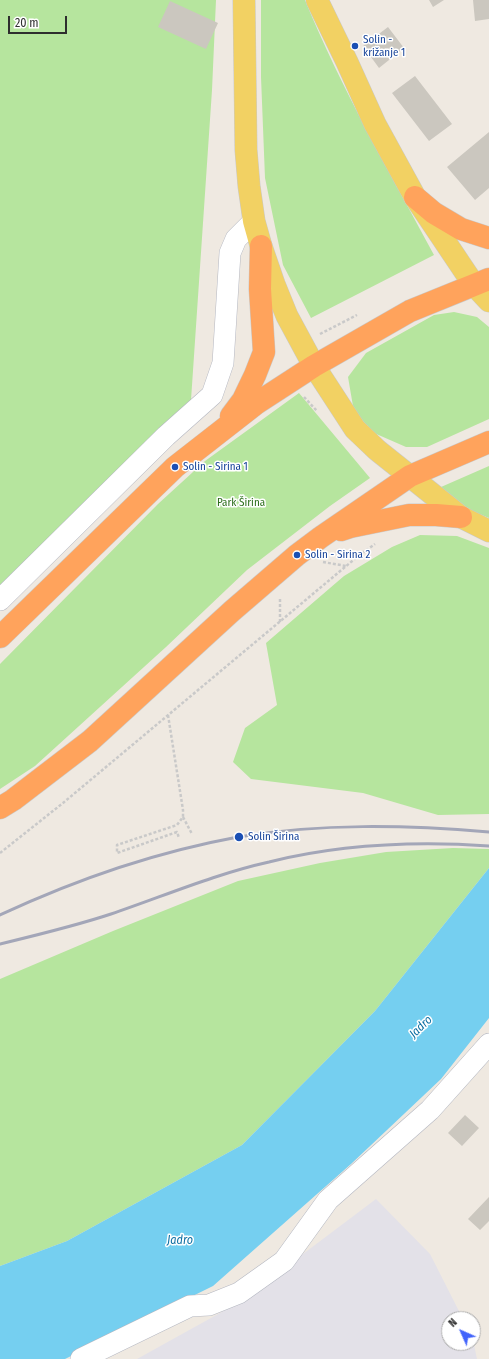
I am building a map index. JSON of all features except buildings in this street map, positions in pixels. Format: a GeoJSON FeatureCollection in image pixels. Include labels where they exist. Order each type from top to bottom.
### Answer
{"type":"FeatureCollection","features":[{"type":"Feature","properties":{"kind":"highway"},"geometry":{"type":"LineString","coordinates":[[415,197],[434,213],[461,229],[489,238]]}},
{"type":"Feature","properties":{"kind":"highway"},"geometry":{"type":"LineString","coordinates":[[220,431],[242,400],[255,375],[264,352],[260,288],[261,246]]}},
{"type":"Feature","properties":{"kind":"highway"},"geometry":{"type":"LineString","coordinates":[[0,636],[175,467],[257,403],[314,366],[410,311],[482,282]]}},
{"type":"Feature","properties":{"kind":"highway"},"geometry":{"type":"LineString","coordinates":[[0,808],[90,741],[232,611],[297,555],[321,537],[410,476],[489,442]]}},
{"type":"Feature","properties":{"kind":"highway"},"geometry":{"type":"LineString","coordinates":[[321,537],[350,527],[409,515],[461,517]]}},
{"type":"Feature","properties":{"kind":"main road"},"geometry":{"type":"LineString","coordinates":[[244,0],[246,150],[249,186],[254,221],[261,246],[287,316],[314,366],[355,429],[377,450],[461,517],[489,531]]}},
{"type":"Feature","properties":{"kind":"main road"},"geometry":{"type":"LineString","coordinates":[[317,0],[375,124],[415,197],[482,282],[489,301]]}},
{"type":"Feature","properties":{"kind":"street"},"geometry":{"type":"LineString","coordinates":[[0,600],[166,436],[212,395],[223,363],[230,253],[236,239],[254,221]]}},
{"type":"Feature","properties":{"kind":"street"},"geometry":{"type":"LineString","coordinates":[[81,1359],[190,1306],[209,1305],[240,1293],[284,1261],[328,1200],[430,1110],[489,1044]]}},
{"type":"Feature","properties":{"kind":"path"},"geometry":{"type":"LineString","coordinates":[[0,853],[63,803],[379,540]]}},
{"type":"Feature","properties":{"kind":"path"},"geometry":{"type":"LineString","coordinates":[[320,562],[346,566]]}},
{"type":"Feature","properties":{"kind":"path"},"geometry":{"type":"LineString","coordinates":[[280,596],[280,622]]}},
{"type":"Feature","properties":{"kind":"path"},"geometry":{"type":"LineString","coordinates":[[168,716],[183,817],[192,834]]}},
{"type":"Feature","properties":{"kind":"path"},"geometry":{"type":"LineString","coordinates":[[179,838],[177,832],[117,853],[117,845],[177,825],[183,817]]}},
{"type":"Feature","properties":{"kind":"shaded area"},"geometry":{"type":"Polygon","coordinates":[[[376,1199],[430,1254],[459,1311],[441,1311],[441,1351],[475,1351],[477,1359],[137,1359],[238,1303],[376,1199]]]}},
{"type":"Feature","properties":{"kind":"green space"},"geometry":{"type":"Polygon","coordinates":[[[0,0],[216,0],[212,90],[191,400],[0,585],[0,0]]]}},
{"type":"Feature","properties":{"kind":"green space"},"geometry":{"type":"Polygon","coordinates":[[[261,0],[305,0],[350,97],[434,255],[311,318],[283,265],[265,178],[261,77],[261,0]]]}},
{"type":"Feature","properties":{"kind":"green space"},"geometry":{"type":"Polygon","coordinates":[[[454,312],[477,317],[489,327],[489,419],[427,447],[406,447],[374,433],[354,412],[348,377],[366,353],[434,315],[454,312]]]}},
{"type":"Feature","properties":{"kind":"green space","name":"Park Širina"},"geometry":{"type":"Polygon","coordinates":[[[299,393],[370,478],[330,506],[247,570],[166,647],[35,766],[0,789],[0,664],[158,504],[205,461],[299,393]]]}},
{"type":"Feature","properties":{"kind":"green space"},"geometry":{"type":"Polygon","coordinates":[[[489,466],[489,518],[472,511],[443,493],[441,487],[489,466]]]}},
{"type":"Feature","properties":{"kind":"green space"},"geometry":{"type":"Polygon","coordinates":[[[420,535],[457,536],[489,548],[489,814],[438,815],[363,793],[251,779],[233,762],[245,728],[277,705],[266,643],[344,576],[392,547],[420,535]]]}},
{"type":"Feature","properties":{"kind":"green space"},"geometry":{"type":"Polygon","coordinates":[[[453,848],[489,849],[489,868],[375,1011],[242,1145],[67,1241],[0,1266],[0,979],[113,931],[238,881],[320,863],[386,852],[453,848]]]}},
{"type":"Feature","properties":{"kind":"water","name":"Jadro"},"geometry":{"type":"Polygon","coordinates":[[[489,868],[489,1018],[441,1079],[351,1164],[213,1286],[65,1359],[0,1359],[0,1266],[67,1241],[242,1145],[375,1011],[489,868]]]}},
{"type":"Feature","properties":{"kind":"railway"},"geometry":{"type":"LineString","coordinates":[[0,915],[57,890],[116,868],[207,843],[238,837],[269,832],[332,827],[395,827],[489,832]]}},
{"type":"Feature","properties":{"kind":"railway"},"geometry":{"type":"LineString","coordinates":[[0,944],[111,914],[229,873],[296,856],[323,851],[379,845],[434,844],[489,846]]}},
{"type":"Feature","properties":{"kind":"place","name":"Solin - križanje 1"},"geometry":{"type":"Point","coordinates":[355,46]}},
{"type":"Feature","properties":{"kind":"place","name":"Solin - Sirina 1"},"geometry":{"type":"Point","coordinates":[175,467]}},
{"type":"Feature","properties":{"kind":"place","name":"Solin - Sirina 2"},"geometry":{"type":"Point","coordinates":[297,555]}},
{"type":"Feature","properties":{"kind":"place","name":"Solin Širina"},"geometry":{"type":"Point","coordinates":[239,837]}}]}
